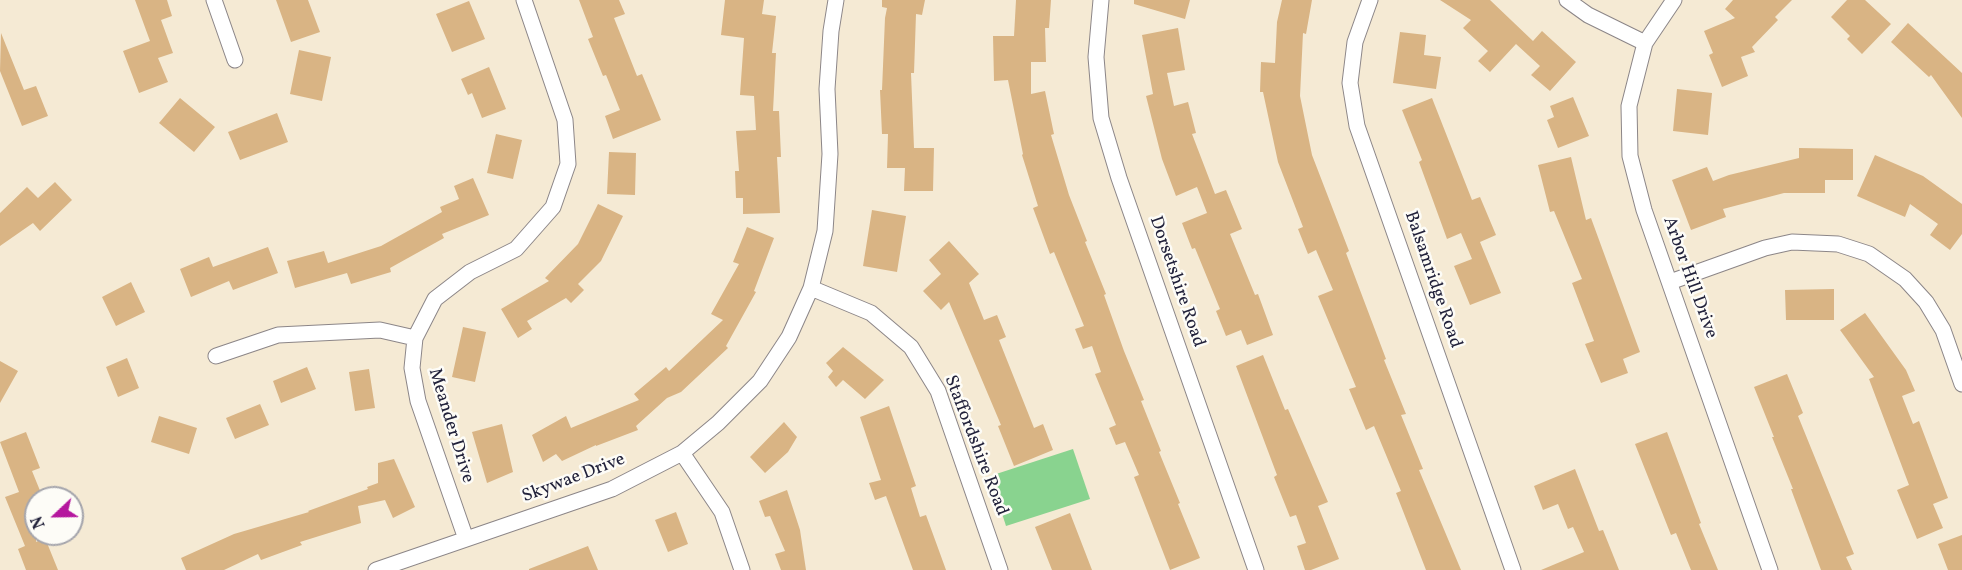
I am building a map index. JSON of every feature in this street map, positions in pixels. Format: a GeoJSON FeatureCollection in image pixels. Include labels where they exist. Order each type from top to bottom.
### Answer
{"type":"FeatureCollection","features":[{"type":"Feature","properties":{"kind":"street"},"geometry":{"type":"LineString","coordinates":[[214,0],[235,60]]}},
{"type":"Feature","properties":{"kind":"street","name":"Meander Drive"},"geometry":{"type":"LineString","coordinates":[[466,539],[418,401],[412,368],[415,338],[435,299],[470,272],[516,249],[553,207],[568,165],[565,120],[524,0]]}},
{"type":"Feature","properties":{"kind":"street","name":"Skywae Drive"},"geometry":{"type":"LineString","coordinates":[[376,570],[612,489],[682,453],[718,423],[760,381],[789,337],[811,288],[825,231],[830,154],[826,89],[836,0]]}},
{"type":"Feature","properties":{"kind":"street","name":"Dorsetshire Road"},"geometry":{"type":"LineString","coordinates":[[1101,0],[1096,57],[1101,118],[1123,189],[1256,570]]}},
{"type":"Feature","properties":{"kind":"street","name":"Balsamridge Road"},"geometry":{"type":"LineString","coordinates":[[1370,0],[1354,42],[1350,83],[1357,126],[1513,570]]}},
{"type":"Feature","properties":{"kind":"street"},"geometry":{"type":"LineString","coordinates":[[1567,0],[1588,15],[1645,43]]}},
{"type":"Feature","properties":{"kind":"street","name":"Arbor Hill Drive"},"geometry":{"type":"LineString","coordinates":[[1674,0],[1645,43],[1629,106],[1630,156],[1644,210],[1770,570]]}},
{"type":"Feature","properties":{"kind":"street"},"geometry":{"type":"LineString","coordinates":[[1670,282],[1765,248],[1792,242],[1839,244],[1869,254],[1905,279],[1926,302],[1943,330],[1962,384]]}},
{"type":"Feature","properties":{"kind":"street","name":"Staffordshire Road"},"geometry":{"type":"LineString","coordinates":[[811,288],[871,313],[911,347],[938,391],[1000,570]]}},
{"type":"Feature","properties":{"kind":"street"},"geometry":{"type":"LineString","coordinates":[[216,356],[278,335],[380,330],[415,338]]}},
{"type":"Feature","properties":{"kind":"street"},"geometry":{"type":"LineString","coordinates":[[682,453],[722,512],[742,570]]}},
{"type":"Feature","properties":{"kind":"green space"},"geometry":{"type":"Polygon","coordinates":[[[1073,449],[1090,499],[1006,526],[990,476],[1073,449]]]}},
{"type":"Feature","properties":{"kind":"building"},"geometry":{"type":"Polygon","coordinates":[[[135,0],[167,0],[172,16],[161,20],[173,53],[158,58],[168,82],[139,93],[123,51],[150,41],[135,0]]]}},
{"type":"Feature","properties":{"kind":"building"},"geometry":{"type":"Polygon","coordinates":[[[276,0],[308,0],[320,32],[291,42],[276,0]]]}},
{"type":"Feature","properties":{"kind":"building"},"geometry":{"type":"Polygon","coordinates":[[[579,0],[619,0],[625,14],[614,18],[637,76],[642,74],[661,120],[613,139],[605,116],[620,110],[588,39],[593,37],[579,0]]]}},
{"type":"Feature","properties":{"kind":"building"},"geometry":{"type":"Polygon","coordinates":[[[725,0],[764,0],[762,14],[776,16],[772,53],[776,53],[773,111],[779,111],[781,157],[777,157],[780,213],[743,214],[743,198],[736,198],[735,171],[739,171],[736,131],[756,130],[754,96],[740,95],[744,38],[721,35],[725,0]]]}},
{"type":"Feature","properties":{"kind":"building"},"geometry":{"type":"Polygon","coordinates":[[[882,0],[925,0],[922,15],[916,14],[914,73],[911,73],[914,148],[934,148],[933,191],[904,191],[905,168],[887,168],[888,134],[882,134],[880,90],[882,90],[887,8],[882,7],[882,0]]]}},
{"type":"Feature","properties":{"kind":"building"},"geometry":{"type":"Polygon","coordinates":[[[1016,0],[1051,0],[1049,28],[1045,28],[1046,62],[1031,62],[1031,94],[1045,91],[1054,134],[1051,135],[1069,195],[1106,294],[1104,295],[1124,351],[1144,400],[1141,401],[1161,451],[1159,452],[1200,558],[1170,570],[1134,477],[1139,475],[1125,442],[1116,445],[1109,428],[1116,425],[1095,374],[1101,372],[1092,346],[1083,349],[1075,329],[1084,326],[1054,252],[1050,254],[1033,208],[1038,206],[1022,155],[1008,80],[994,81],[993,36],[1014,36],[1016,0]]]}},
{"type":"Feature","properties":{"kind":"building"},"geometry":{"type":"Polygon","coordinates":[[[1134,0],[1190,0],[1185,19],[1134,4],[1134,0]]]}},
{"type":"Feature","properties":{"kind":"building"},"geometry":{"type":"Polygon","coordinates":[[[1282,0],[1312,0],[1306,34],[1303,33],[1300,96],[1312,155],[1349,251],[1346,253],[1386,359],[1384,360],[1406,414],[1401,415],[1423,469],[1419,470],[1461,570],[1426,570],[1396,493],[1401,491],[1374,426],[1366,430],[1349,389],[1356,387],[1318,296],[1333,290],[1316,250],[1308,254],[1298,229],[1303,227],[1278,162],[1263,92],[1260,92],[1261,62],[1275,63],[1277,22],[1282,0]]]}},
{"type":"Feature","properties":{"kind":"building"},"geometry":{"type":"Polygon","coordinates":[[[1440,0],[1490,0],[1533,41],[1542,31],[1576,62],[1550,91],[1531,75],[1540,66],[1516,44],[1490,72],[1478,61],[1488,51],[1463,28],[1471,20],[1440,0]]]}},
{"type":"Feature","properties":{"kind":"building"},"geometry":{"type":"Polygon","coordinates":[[[1733,0],[1792,0],[1775,17],[1778,20],[1752,47],[1755,52],[1741,57],[1748,76],[1722,87],[1709,55],[1713,53],[1704,31],[1735,18],[1725,9],[1733,0]]]}},
{"type":"Feature","properties":{"kind":"building"},"geometry":{"type":"Polygon","coordinates":[[[1847,0],[1865,0],[1891,24],[1862,54],[1847,39],[1850,36],[1831,17],[1847,0]]]}},
{"type":"Feature","properties":{"kind":"building"},"geometry":{"type":"Polygon","coordinates":[[[469,1],[485,39],[452,52],[436,14],[469,1]]]}},
{"type":"Feature","properties":{"kind":"building"},"geometry":{"type":"Polygon","coordinates":[[[1908,23],[1962,73],[1962,118],[1931,75],[1929,77],[1891,42],[1908,23]]]}},
{"type":"Feature","properties":{"kind":"building"},"geometry":{"type":"Polygon","coordinates":[[[1178,28],[1185,70],[1167,73],[1174,106],[1188,102],[1196,133],[1192,134],[1215,194],[1226,190],[1242,229],[1230,234],[1255,295],[1258,294],[1273,335],[1247,345],[1241,330],[1226,336],[1216,311],[1220,309],[1182,223],[1207,213],[1197,187],[1176,196],[1162,159],[1146,96],[1153,94],[1142,35],[1178,28]]]}},
{"type":"Feature","properties":{"kind":"building"},"geometry":{"type":"Polygon","coordinates":[[[1400,32],[1426,35],[1424,55],[1441,57],[1436,89],[1393,83],[1400,32]]]}},
{"type":"Feature","properties":{"kind":"building"},"geometry":{"type":"Polygon","coordinates":[[[1,33],[24,90],[36,86],[48,116],[22,126],[0,71],[1,33]]]}},
{"type":"Feature","properties":{"kind":"building"},"geometry":{"type":"Polygon","coordinates":[[[299,50],[331,57],[322,101],[290,94],[299,50]]]}},
{"type":"Feature","properties":{"kind":"building"},"geometry":{"type":"Polygon","coordinates":[[[489,67],[506,109],[482,118],[472,93],[468,95],[461,79],[489,67]]]}},
{"type":"Feature","properties":{"kind":"building"},"geometry":{"type":"Polygon","coordinates":[[[1677,89],[1712,93],[1708,135],[1673,131],[1677,89]]]}},
{"type":"Feature","properties":{"kind":"building"},"geometry":{"type":"Polygon","coordinates":[[[1573,97],[1589,136],[1558,148],[1547,120],[1554,117],[1550,106],[1573,97]]]}},
{"type":"Feature","properties":{"kind":"building"},"geometry":{"type":"Polygon","coordinates":[[[180,98],[215,127],[194,152],[159,123],[180,98]]]}},
{"type":"Feature","properties":{"kind":"building"},"geometry":{"type":"Polygon","coordinates":[[[1432,98],[1472,200],[1480,197],[1496,235],[1480,242],[1501,293],[1470,305],[1454,266],[1472,259],[1461,233],[1447,239],[1419,162],[1422,160],[1402,110],[1432,98]]]}},
{"type":"Feature","properties":{"kind":"building"},"geometry":{"type":"Polygon","coordinates":[[[277,113],[288,142],[240,160],[228,132],[277,113]]]}},
{"type":"Feature","properties":{"kind":"building"},"geometry":{"type":"Polygon","coordinates":[[[496,134],[522,140],[513,179],[487,173],[496,134]]]}},
{"type":"Feature","properties":{"kind":"building"},"geometry":{"type":"Polygon","coordinates":[[[1799,148],[1853,149],[1853,180],[1825,180],[1825,193],[1784,193],[1723,209],[1726,217],[1691,230],[1672,180],[1707,167],[1713,181],[1799,158],[1799,148]]]}},
{"type":"Feature","properties":{"kind":"building"},"geometry":{"type":"Polygon","coordinates":[[[609,152],[636,153],[635,195],[607,194],[609,152]]]}},
{"type":"Feature","properties":{"kind":"building"},"geometry":{"type":"Polygon","coordinates":[[[1875,155],[1923,176],[1962,204],[1962,234],[1950,250],[1930,235],[1938,224],[1910,204],[1905,217],[1857,196],[1875,155]]]}},
{"type":"Feature","properties":{"kind":"building"},"geometry":{"type":"Polygon","coordinates":[[[1571,157],[1586,220],[1591,218],[1640,352],[1623,359],[1628,373],[1601,383],[1585,344],[1594,341],[1572,283],[1582,279],[1554,211],[1550,212],[1538,165],[1571,157]]]}},
{"type":"Feature","properties":{"kind":"building"},"geometry":{"type":"Polygon","coordinates":[[[473,178],[489,215],[442,234],[444,238],[390,268],[391,272],[351,284],[347,273],[295,288],[287,261],[324,251],[328,263],[381,246],[442,212],[440,207],[459,199],[454,186],[473,178]]]}},
{"type":"Feature","properties":{"kind":"building"},"geometry":{"type":"Polygon","coordinates":[[[55,182],[72,200],[40,231],[33,223],[0,246],[0,213],[27,187],[38,198],[55,182]]]}},
{"type":"Feature","properties":{"kind":"building"},"geometry":{"type":"Polygon","coordinates":[[[598,204],[623,216],[601,261],[578,284],[584,290],[571,303],[566,298],[527,321],[532,329],[518,338],[501,309],[549,281],[545,278],[578,244],[598,204]]]}},
{"type":"Feature","properties":{"kind":"building"},"geometry":{"type":"Polygon","coordinates":[[[872,210],[906,216],[897,272],[863,266],[872,210]]]}},
{"type":"Feature","properties":{"kind":"building"},"geometry":{"type":"Polygon","coordinates":[[[747,227],[774,238],[754,291],[756,292],[726,346],[728,348],[681,392],[667,398],[636,426],[638,430],[596,445],[562,461],[556,454],[543,462],[532,435],[566,416],[571,428],[639,400],[634,394],[666,367],[669,371],[723,320],[711,314],[739,264],[733,262],[747,227]]]}},
{"type":"Feature","properties":{"kind":"building"},"geometry":{"type":"Polygon","coordinates":[[[949,241],[979,274],[969,283],[984,320],[997,315],[1006,337],[999,340],[1034,428],[1043,424],[1053,450],[1014,466],[998,426],[1001,425],[949,302],[941,310],[923,291],[941,274],[929,260],[949,241]]]}},
{"type":"Feature","properties":{"kind":"building"},"geometry":{"type":"Polygon","coordinates":[[[268,247],[278,273],[233,290],[229,281],[191,297],[180,269],[209,257],[213,267],[268,247]]]}},
{"type":"Feature","properties":{"kind":"building"},"geometry":{"type":"Polygon","coordinates":[[[131,282],[145,312],[116,326],[102,297],[131,282]]]}},
{"type":"Feature","properties":{"kind":"building"},"geometry":{"type":"Polygon","coordinates":[[[1834,289],[1834,320],[1786,320],[1785,290],[1834,289]]]}},
{"type":"Feature","properties":{"kind":"building"},"geometry":{"type":"Polygon","coordinates":[[[1865,313],[1906,370],[1915,391],[1902,396],[1913,424],[1919,421],[1948,498],[1933,504],[1943,528],[1917,539],[1897,490],[1909,485],[1869,379],[1874,377],[1840,330],[1865,313]]]}},
{"type":"Feature","properties":{"kind":"building"},"geometry":{"type":"Polygon","coordinates":[[[463,327],[486,332],[475,382],[452,377],[463,327]]]}},
{"type":"Feature","properties":{"kind":"building"},"geometry":{"type":"Polygon","coordinates":[[[843,347],[884,380],[865,399],[843,380],[836,387],[828,377],[833,371],[826,363],[843,347]]]}},
{"type":"Feature","properties":{"kind":"building"},"geometry":{"type":"Polygon","coordinates":[[[1263,355],[1285,410],[1288,409],[1328,502],[1318,506],[1339,559],[1311,570],[1305,570],[1297,546],[1306,543],[1296,515],[1290,517],[1274,477],[1277,475],[1236,366],[1263,355]]]}},
{"type":"Feature","properties":{"kind":"building"},"geometry":{"type":"Polygon","coordinates":[[[127,358],[139,388],[118,397],[106,367],[127,358]]]}},
{"type":"Feature","properties":{"kind":"building"},"geometry":{"type":"Polygon","coordinates":[[[0,361],[18,371],[0,403],[0,361]]]}},
{"type":"Feature","properties":{"kind":"building"},"geometry":{"type":"Polygon","coordinates":[[[307,367],[316,389],[281,403],[273,381],[307,367]]]}},
{"type":"Feature","properties":{"kind":"building"},"geometry":{"type":"Polygon","coordinates":[[[369,369],[375,408],[355,411],[349,372],[369,369]]]}},
{"type":"Feature","properties":{"kind":"building"},"geometry":{"type":"Polygon","coordinates":[[[1787,374],[1803,413],[1798,416],[1854,554],[1846,557],[1852,570],[1821,570],[1754,387],[1787,374]]]}},
{"type":"Feature","properties":{"kind":"building"},"geometry":{"type":"Polygon","coordinates":[[[260,404],[269,425],[235,439],[226,418],[260,404]]]}},
{"type":"Feature","properties":{"kind":"building"},"geometry":{"type":"Polygon","coordinates":[[[889,406],[916,486],[911,488],[920,517],[926,515],[946,570],[913,570],[886,496],[875,500],[869,483],[881,480],[860,417],[889,406]]]}},
{"type":"Feature","properties":{"kind":"building"},"geometry":{"type":"Polygon","coordinates":[[[159,416],[197,428],[189,454],[151,442],[159,416]]]}},
{"type":"Feature","properties":{"kind":"building"},"geometry":{"type":"Polygon","coordinates":[[[784,422],[797,437],[788,452],[765,473],[750,457],[784,422]]]}},
{"type":"Feature","properties":{"kind":"building"},"geometry":{"type":"Polygon","coordinates":[[[502,424],[513,472],[487,483],[472,432],[502,424]]]}},
{"type":"Feature","properties":{"kind":"building"},"geometry":{"type":"Polygon","coordinates":[[[26,432],[40,468],[32,471],[38,486],[24,486],[24,544],[5,497],[19,492],[0,442],[26,432]]]}},
{"type":"Feature","properties":{"kind":"building"},"geometry":{"type":"Polygon","coordinates":[[[1667,432],[1701,523],[1699,524],[1718,570],[1691,570],[1676,533],[1671,535],[1635,444],[1667,432]]]}},
{"type":"Feature","properties":{"kind":"building"},"geometry":{"type":"Polygon","coordinates":[[[394,459],[415,507],[393,518],[385,500],[358,506],[361,523],[300,542],[302,545],[261,560],[258,554],[224,570],[186,570],[181,558],[234,534],[309,512],[368,489],[367,487],[378,483],[378,463],[394,459]]]}},
{"type":"Feature","properties":{"kind":"building"},"geometry":{"type":"Polygon","coordinates":[[[1575,469],[1599,531],[1603,530],[1619,570],[1541,570],[1584,552],[1573,527],[1568,529],[1558,504],[1543,510],[1534,486],[1575,469]]]}},
{"type":"Feature","properties":{"kind":"building"},"geometry":{"type":"Polygon","coordinates":[[[787,490],[800,530],[806,570],[781,570],[775,554],[785,551],[770,516],[765,517],[759,501],[787,490]]]}},
{"type":"Feature","properties":{"kind":"building"},"geometry":{"type":"Polygon","coordinates":[[[676,512],[688,544],[668,552],[655,520],[676,512]]]}},
{"type":"Feature","properties":{"kind":"building"},"geometry":{"type":"Polygon","coordinates":[[[1070,513],[1092,570],[1052,570],[1035,527],[1070,513]]]}},
{"type":"Feature","properties":{"kind":"building"},"geometry":{"type":"Polygon","coordinates":[[[1962,535],[1962,570],[1948,570],[1938,544],[1962,535]]]}},
{"type":"Feature","properties":{"kind":"building"},"geometry":{"type":"Polygon","coordinates":[[[25,546],[48,546],[58,570],[26,570],[18,549],[25,546]]]}},
{"type":"Feature","properties":{"kind":"building"},"geometry":{"type":"Polygon","coordinates":[[[588,546],[598,570],[529,570],[529,569],[588,546]]]}}]}
